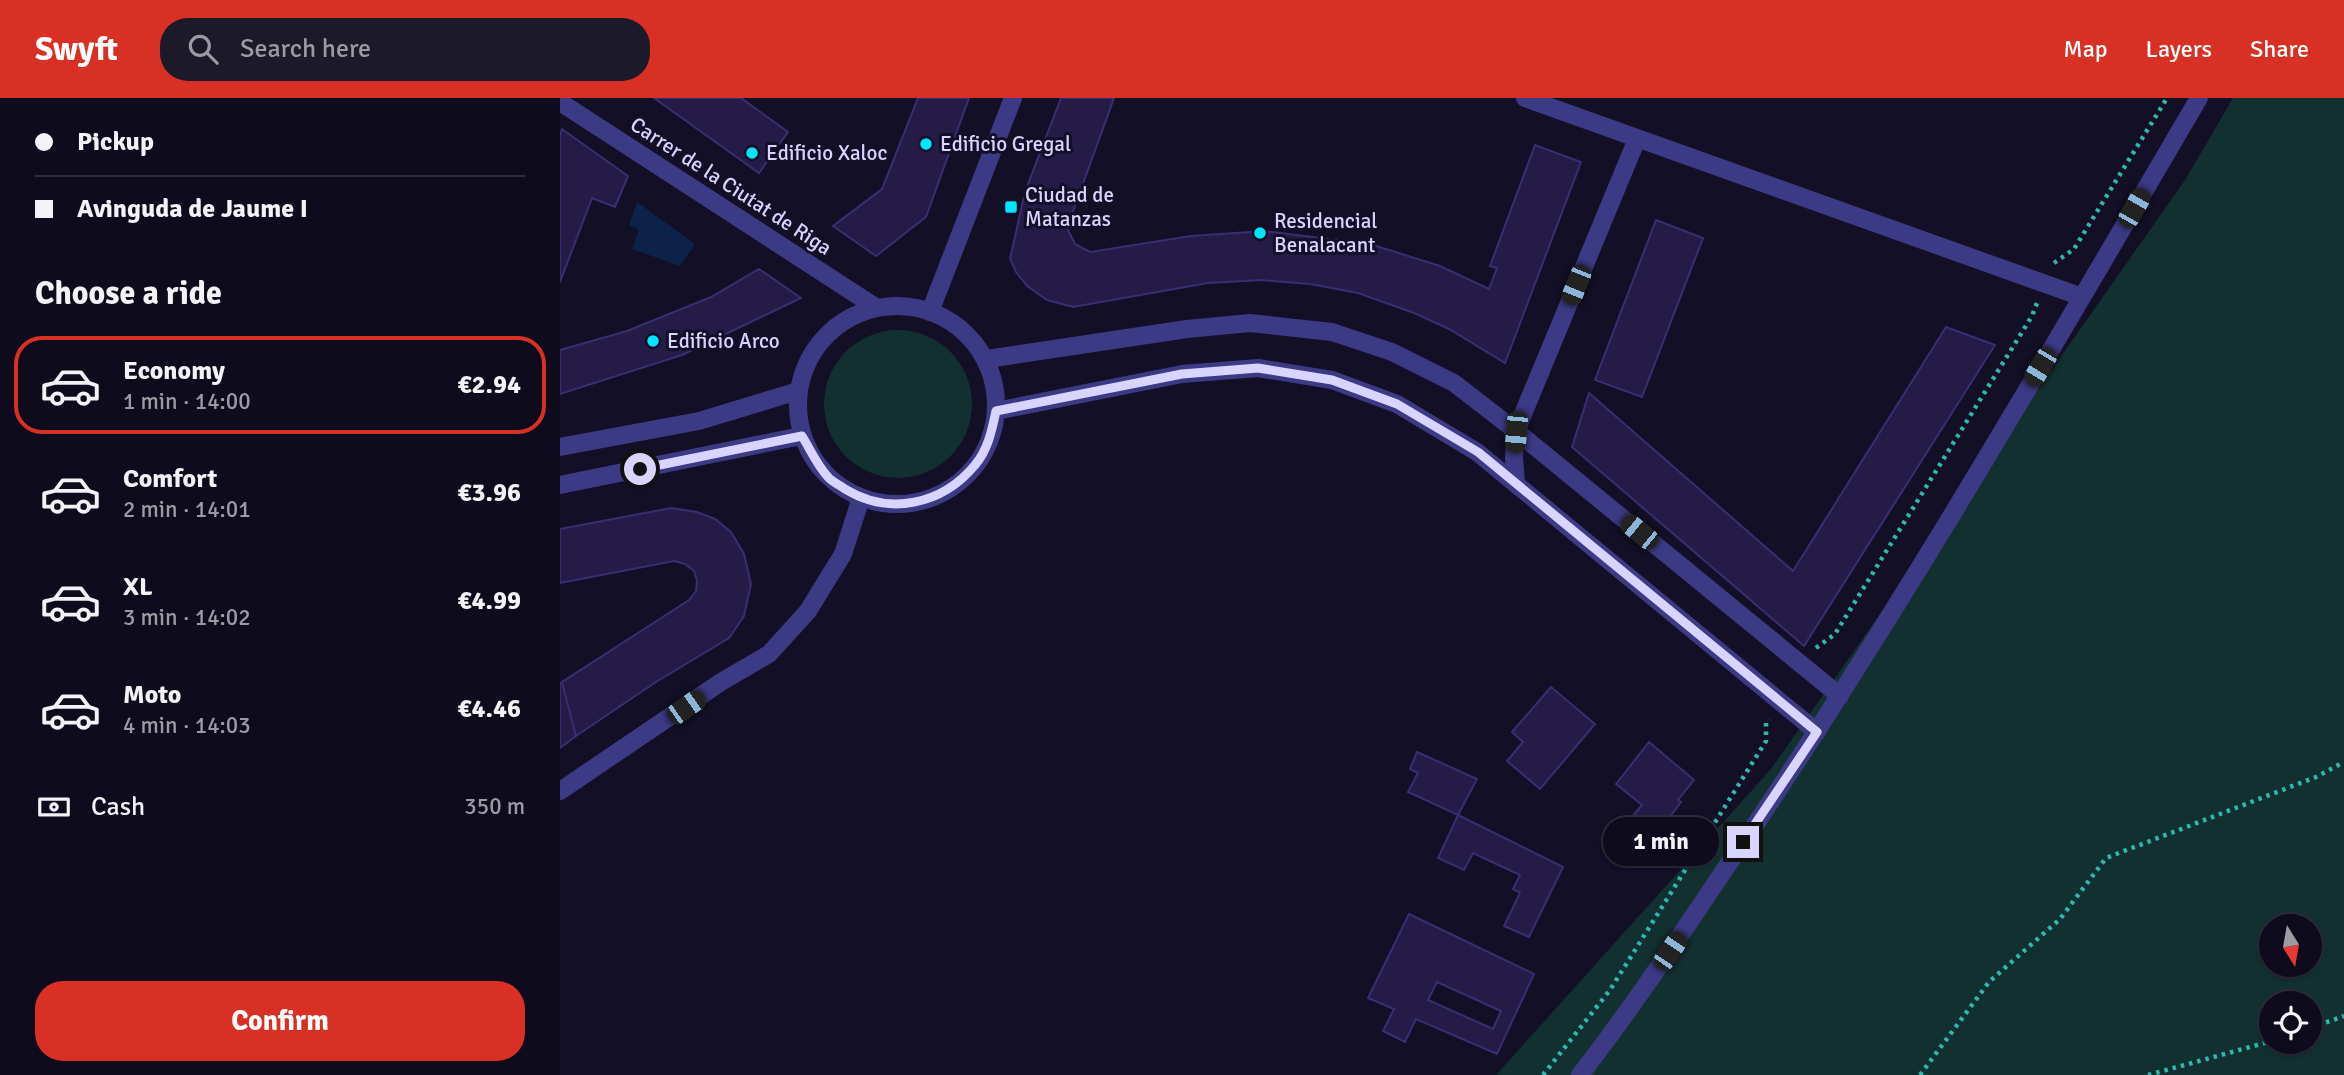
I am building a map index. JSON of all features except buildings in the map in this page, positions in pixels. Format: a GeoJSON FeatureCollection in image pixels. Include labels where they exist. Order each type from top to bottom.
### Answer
{"type":"FeatureCollection","features":[{"type":"Feature","properties":{"kind":"street"},"geometry":{"type":"LineString","coordinates":[[930,312],[1013,98]]}},
{"type":"Feature","properties":{"kind":"street"},"geometry":{"type":"LineString","coordinates":[[1525,98],[2082,297]]}},
{"type":"Feature","properties":{"kind":"street"},"geometry":{"type":"LineString","coordinates":[[1580,1075],[1625,1017],[1840,696],[2082,297],[2199,98]]}},
{"type":"Feature","properties":{"kind":"street","name":"Carrer de la Ciutat de Riga"},"geometry":{"type":"LineString","coordinates":[[560,102],[877,308]]}},
{"type":"Feature","properties":{"kind":"street"},"geometry":{"type":"LineString","coordinates":[[1516,483],[1516,432],[1637,139]]}},
{"type":"Feature","properties":{"kind":"street"},"geometry":{"type":"LineString","coordinates":[[908,307],[930,312],[956,326],[987,359],[996,411],[991,435],[977,464],[956,484],[931,499],[902,505],[877,503],[861,498],[829,478],[802,436],[798,420],[798,391],[805,366],[820,342],[845,320],[877,308],[908,307]]}},
{"type":"Feature","properties":{"kind":"street"},"geometry":{"type":"LineString","coordinates":[[987,359],[1187,329],[1250,323],[1332,332],[1392,352],[1454,383],[1840,696]]}},
{"type":"Feature","properties":{"kind":"street"},"geometry":{"type":"LineString","coordinates":[[996,411],[1182,374],[1258,368],[1332,380],[1397,404],[1478,452],[1817,732]]}},
{"type":"Feature","properties":{"kind":"street"},"geometry":{"type":"LineString","coordinates":[[560,447],[699,421],[798,391]]}},
{"type":"Feature","properties":{"kind":"street"},"geometry":{"type":"LineString","coordinates":[[560,485],[802,436]]}},
{"type":"Feature","properties":{"kind":"street"},"geometry":{"type":"LineString","coordinates":[[560,791],[721,682],[769,654],[808,611],[843,554],[861,498]]}},
{"type":"Feature","properties":{"kind":"path"},"geometry":{"type":"LineString","coordinates":[[1804,667],[1816,648],[1835,634],[2032,316],[2055,262],[2074,249],[2167,98]]}},
{"type":"Feature","properties":{"kind":"path"},"geometry":{"type":"LineString","coordinates":[[1543,1075],[1611,990],[1766,741],[1766,723],[1780,702]]}},
{"type":"Feature","properties":{"kind":"path"},"geometry":{"type":"LineString","coordinates":[[1920,1075],[1989,982],[2060,919],[2106,858],[2316,777],[2344,762]]}},
{"type":"Feature","properties":{"kind":"path"},"geometry":{"type":"LineString","coordinates":[[2322,1024],[2344,1016]]}},
{"type":"Feature","properties":{"kind":"path"},"geometry":{"type":"LineString","coordinates":[[2148,1075],[2259,1045]]}},
{"type":"Feature","properties":{"kind":"green space"},"geometry":{"type":"Polygon","coordinates":[[[2233,98],[2344,98],[2344,1075],[1496,1075],[1771,769],[2185,180],[2233,98]]]}},
{"type":"Feature","properties":{"kind":"green space"},"geometry":{"type":"Polygon","coordinates":[[[898,330],[926,335],[950,352],[967,376],[972,404],[967,432],[950,456],[926,473],[898,478],[870,473],[846,456],[829,432],[824,404],[829,376],[846,352],[870,335],[898,330]]]}},
{"type":"Feature","properties":{"kind":"water"},"geometry":{"type":"Polygon","coordinates":[[[637,202],[695,244],[680,266],[632,249],[639,230],[629,225],[637,202]]]}},
{"type":"Feature","properties":{"kind":"place","name":"Edificio Gregal"},"geometry":{"type":"Point","coordinates":[926,144]}},
{"type":"Feature","properties":{"kind":"place","name":"Edificio Xaloc"},"geometry":{"type":"Point","coordinates":[752,153]}},
{"type":"Feature","properties":{"kind":"place","name":"Ciudad de Matanzas"},"geometry":{"type":"Point","coordinates":[1011,207]}},
{"type":"Feature","properties":{"kind":"place","name":"Residencial Benalacant"},"geometry":{"type":"Point","coordinates":[1260,233]}},
{"type":"Feature","properties":{"kind":"place","name":"Edificio Arco"},"geometry":{"type":"Point","coordinates":[653,341]}},
{"type":"Feature","properties":{"kind":"route"},"geometry":{"type":"LineString","coordinates":[[640,469],[802,436],[829,478],[861,498],[877,503],[902,505],[931,499],[956,484],[977,464],[991,435],[996,411],[1182,374],[1258,368],[1332,380],[1397,404],[1478,452],[1817,732],[1743,842]]}}]}
